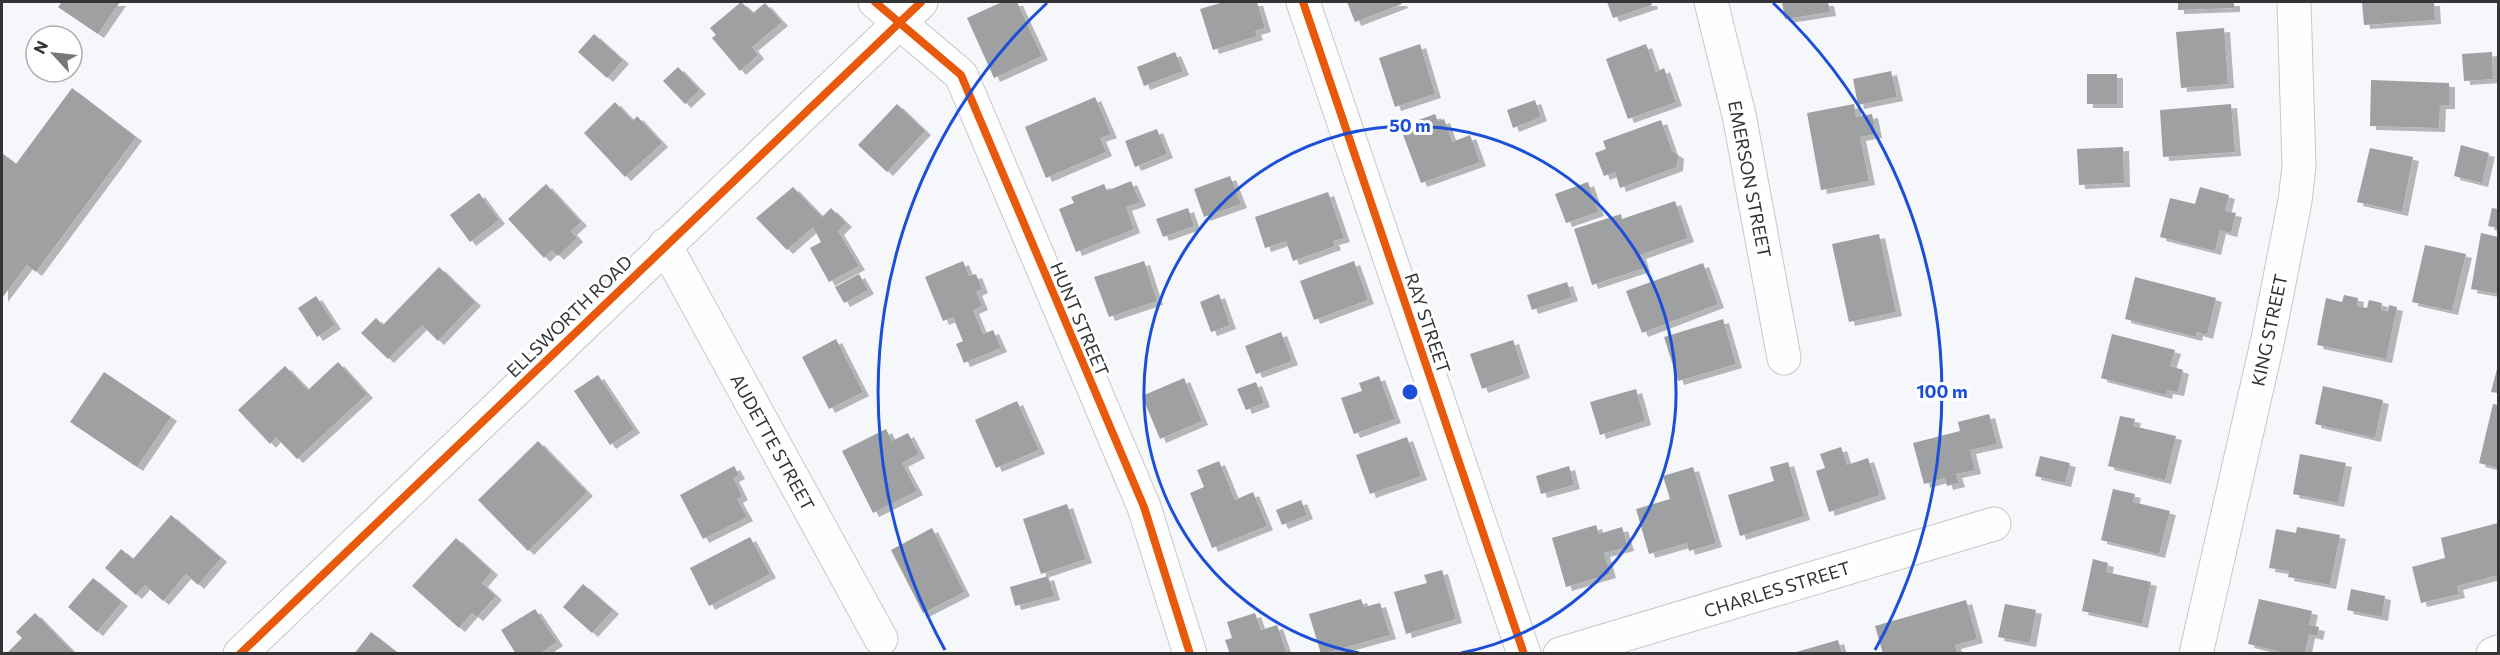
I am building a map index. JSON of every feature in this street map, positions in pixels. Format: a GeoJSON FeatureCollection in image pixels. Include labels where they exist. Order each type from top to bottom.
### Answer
{"type":"FeatureCollection","features":[{"type":"Feature","properties":{"kind":"street","name":"HUNT STREET"},"geometry":{"type":"LineString","coordinates":[[874,2],[911,12],[961,75],[1144,507],[1190,654]]}},
{"type":"Feature","properties":{"kind":"street","name":"RAY STREET"},"geometry":{"type":"LineString","coordinates":[[1303,2],[1524,654]]}},
{"type":"Feature","properties":{"kind":"street","name":"EMERSON STREET"},"geometry":{"type":"LineString","coordinates":[[1711,2],[1739,115],[1784,358]]}},
{"type":"Feature","properties":{"kind":"street","name":"KING STREET"},"geometry":{"type":"LineString","coordinates":[[2196,654],[2266,346],[2295,201],[2299,166],[2294,2]]}},
{"type":"Feature","properties":{"kind":"street","name":"ELLSWORTH ROAD"},"geometry":{"type":"LineString","coordinates":[[240,654],[911,12]]}},
{"type":"Feature","properties":{"kind":"street","name":"AUDETTE STREET"},"geometry":{"type":"LineString","coordinates":[[665,245],[880,639]]}},
{"type":"Feature","properties":{"kind":"street","name":"CHARLES STREET"},"geometry":{"type":"LineString","coordinates":[[1560,654],[1994,524]]}},
{"type":"Feature","properties":{"kind":"street"},"geometry":{"type":"LineString","coordinates":[[2493,654],[2499,652]]}},
{"type":"Feature","properties":{"kind":"building"},"geometry":{"type":"Polygon","coordinates":[[[62,2],[120,2],[98,34],[58,7],[62,2]]]}},
{"type":"Feature","properties":{"kind":"building"},"geometry":{"type":"Polygon","coordinates":[[[741,2],[753,13],[765,3],[782,22],[752,47],[758,55],[740,71],[712,38],[716,35],[710,28],[741,2]]]}},
{"type":"Feature","properties":{"kind":"building"},"geometry":{"type":"Polygon","coordinates":[[[1002,2],[1017,2],[1042,56],[994,78],[967,18],[1002,2]]]}},
{"type":"Feature","properties":{"kind":"building"},"geometry":{"type":"Polygon","coordinates":[[[1224,2],[1257,2],[1265,28],[1255,31],[1257,36],[1213,50],[1200,9],[1224,2]]]}},
{"type":"Feature","properties":{"kind":"building"},"geometry":{"type":"Polygon","coordinates":[[[1347,2],[1401,2],[1402,4],[1355,22],[1347,2]]]}},
{"type":"Feature","properties":{"kind":"building"},"geometry":{"type":"Polygon","coordinates":[[[1607,2],[1651,2],[1652,5],[1613,18],[1607,2]]]}},
{"type":"Feature","properties":{"kind":"building"},"geometry":{"type":"Polygon","coordinates":[[[1782,2],[1828,2],[1830,12],[1785,19],[1782,2]]]}},
{"type":"Feature","properties":{"kind":"building"},"geometry":{"type":"Polygon","coordinates":[[[2178,2],[2234,2],[2234,8],[2178,10],[2178,2]]]}},
{"type":"Feature","properties":{"kind":"building"},"geometry":{"type":"Polygon","coordinates":[[[2362,2],[2434,2],[2435,20],[2364,25],[2362,2]]]}},
{"type":"Feature","properties":{"kind":"building"},"geometry":{"type":"Polygon","coordinates":[[[2224,28],[2228,84],[2181,88],[2176,32],[2224,28]]]}},
{"type":"Feature","properties":{"kind":"building"},"geometry":{"type":"Polygon","coordinates":[[[594,34],[623,60],[607,78],[578,52],[594,34]]]}},
{"type":"Feature","properties":{"kind":"building"},"geometry":{"type":"Polygon","coordinates":[[[1420,44],[1435,94],[1395,107],[1379,58],[1420,44]]]}},
{"type":"Feature","properties":{"kind":"building"},"geometry":{"type":"Polygon","coordinates":[[[1646,44],[1656,72],[1664,68],[1676,102],[1628,119],[1606,59],[1646,44]]]}},
{"type":"Feature","properties":{"kind":"building"},"geometry":{"type":"Polygon","coordinates":[[[1175,52],[1183,71],[1144,86],[1137,67],[1175,52]]]}},
{"type":"Feature","properties":{"kind":"building"},"geometry":{"type":"Polygon","coordinates":[[[2492,52],[2493,79],[2464,81],[2462,54],[2492,52]]]}},
{"type":"Feature","properties":{"kind":"building"},"geometry":{"type":"Polygon","coordinates":[[[678,67],[700,90],[685,104],[663,81],[678,67]]]}},
{"type":"Feature","properties":{"kind":"building"},"geometry":{"type":"Polygon","coordinates":[[[1891,71],[1897,97],[1858,105],[1853,79],[1891,71]]]}},
{"type":"Feature","properties":{"kind":"building"},"geometry":{"type":"Polygon","coordinates":[[[2087,74],[2117,74],[2117,104],[2087,104],[2087,74]]]}},
{"type":"Feature","properties":{"kind":"building"},"geometry":{"type":"Polygon","coordinates":[[[2371,80],[2449,83],[2449,105],[2440,105],[2439,128],[2370,126],[2371,80]]]}},
{"type":"Feature","properties":{"kind":"building"},"geometry":{"type":"Polygon","coordinates":[[[72,88],[136,137],[36,272],[27,265],[2,298],[2,153],[16,164],[72,88]]]}},
{"type":"Feature","properties":{"kind":"building"},"geometry":{"type":"Polygon","coordinates":[[[1095,97],[1111,134],[1100,138],[1106,152],[1046,178],[1025,127],[1095,97]]]}},
{"type":"Feature","properties":{"kind":"building"},"geometry":{"type":"Polygon","coordinates":[[[1535,100],[1541,117],[1513,128],[1507,110],[1535,100]]]}},
{"type":"Feature","properties":{"kind":"building"},"geometry":{"type":"Polygon","coordinates":[[[615,102],[633,121],[637,116],[662,143],[625,177],[584,133],[615,102]]]}},
{"type":"Feature","properties":{"kind":"building"},"geometry":{"type":"Polygon","coordinates":[[[897,104],[925,131],[887,172],[858,145],[897,104]]]}},
{"type":"Feature","properties":{"kind":"building"},"geometry":{"type":"Polygon","coordinates":[[[1854,104],[1856,117],[1872,114],[1876,134],[1860,137],[1869,181],[1821,190],[1807,113],[1854,104]]]}},
{"type":"Feature","properties":{"kind":"building"},"geometry":{"type":"Polygon","coordinates":[[[2231,104],[2235,152],[2163,157],[2160,110],[2231,104]]]}},
{"type":"Feature","properties":{"kind":"building"},"geometry":{"type":"Polygon","coordinates":[[[1435,114],[1438,121],[1444,119],[1452,142],[1470,135],[1480,162],[1421,183],[1402,132],[1415,127],[1413,122],[1435,114]]]}},
{"type":"Feature","properties":{"kind":"building"},"geometry":{"type":"Polygon","coordinates":[[[1661,120],[1672,151],[1678,155],[1677,167],[1620,188],[1615,172],[1604,176],[1595,153],[1606,149],[1603,141],[1661,120]]]}},
{"type":"Feature","properties":{"kind":"building"},"geometry":{"type":"Polygon","coordinates":[[[1157,129],[1167,154],[1135,167],[1125,141],[1157,129]]]}},
{"type":"Feature","properties":{"kind":"building"},"geometry":{"type":"Polygon","coordinates":[[[2461,145],[2489,153],[2482,183],[2454,176],[2461,145]]]}},
{"type":"Feature","properties":{"kind":"building"},"geometry":{"type":"Polygon","coordinates":[[[2123,147],[2124,183],[2079,185],[2077,149],[2123,147]]]}},
{"type":"Feature","properties":{"kind":"building"},"geometry":{"type":"Polygon","coordinates":[[[2370,148],[2413,157],[2402,212],[2357,202],[2370,148]]]}},
{"type":"Feature","properties":{"kind":"building"},"geometry":{"type":"Polygon","coordinates":[[[1230,176],[1241,204],[1204,217],[1194,189],[1230,176]]]}},
{"type":"Feature","properties":{"kind":"building"},"geometry":{"type":"Polygon","coordinates":[[[1131,181],[1140,202],[1126,207],[1134,229],[1076,252],[1059,209],[1074,203],[1071,197],[1104,184],[1107,191],[1131,181]]]}},
{"type":"Feature","properties":{"kind":"building"},"geometry":{"type":"Polygon","coordinates":[[[1588,182],[1598,212],[1566,223],[1555,194],[1588,182]]]}},
{"type":"Feature","properties":{"kind":"building"},"geometry":{"type":"Polygon","coordinates":[[[546,184],[581,222],[571,231],[577,238],[558,256],[552,250],[544,258],[508,219],[546,184]]]}},
{"type":"Feature","properties":{"kind":"building"},"geometry":{"type":"Polygon","coordinates":[[[793,187],[822,217],[831,208],[846,223],[838,231],[859,266],[829,282],[810,248],[821,242],[813,227],[787,250],[756,218],[793,187]]]}},
{"type":"Feature","properties":{"kind":"building"},"geometry":{"type":"Polygon","coordinates":[[[2200,187],[2229,195],[2225,211],[2236,213],[2231,233],[2220,230],[2215,251],[2160,237],[2170,198],[2195,204],[2200,187]]]}},
{"type":"Feature","properties":{"kind":"building"},"geometry":{"type":"Polygon","coordinates":[[[1328,192],[1344,238],[1333,241],[1335,246],[1293,261],[1286,241],[1265,248],[1255,217],[1328,192]]]}},
{"type":"Feature","properties":{"kind":"building"},"geometry":{"type":"Polygon","coordinates":[[[479,193],[499,220],[470,242],[450,215],[479,193]]]}},
{"type":"Feature","properties":{"kind":"building"},"geometry":{"type":"Polygon","coordinates":[[[1675,201],[1688,238],[1640,255],[1644,268],[1592,285],[1574,229],[1621,214],[1622,219],[1675,201]]]}},
{"type":"Feature","properties":{"kind":"building"},"geometry":{"type":"Polygon","coordinates":[[[1188,208],[1194,226],[1163,237],[1156,219],[1188,208]]]}},
{"type":"Feature","properties":{"kind":"building"},"geometry":{"type":"Polygon","coordinates":[[[2492,208],[2498,209],[2498,228],[2488,226],[2492,208]]]}},
{"type":"Feature","properties":{"kind":"building"},"geometry":{"type":"Polygon","coordinates":[[[2481,233],[2498,237],[2498,294],[2471,289],[2481,233]]]}},
{"type":"Feature","properties":{"kind":"building"},"geometry":{"type":"Polygon","coordinates":[[[1879,234],[1896,312],[1849,322],[1832,244],[1879,234]]]}},
{"type":"Feature","properties":{"kind":"building"},"geometry":{"type":"Polygon","coordinates":[[[2425,245],[2466,254],[2452,311],[2412,302],[2425,245]]]}},
{"type":"Feature","properties":{"kind":"building"},"geometry":{"type":"Polygon","coordinates":[[[963,261],[969,276],[976,274],[982,289],[976,292],[982,306],[973,310],[983,334],[993,330],[1001,348],[964,363],[956,344],[963,341],[953,317],[943,321],[925,277],[963,261]]]}},
{"type":"Feature","properties":{"kind":"building"},"geometry":{"type":"Polygon","coordinates":[[[1144,261],[1157,301],[1109,317],[1094,277],[1144,261]]]}},
{"type":"Feature","properties":{"kind":"building"},"geometry":{"type":"Polygon","coordinates":[[[1354,261],[1368,300],[1314,320],[1300,281],[1354,261]]]}},
{"type":"Feature","properties":{"kind":"building"},"geometry":{"type":"Polygon","coordinates":[[[1703,263],[1718,304],[1642,333],[1626,291],[1703,263]]]}},
{"type":"Feature","properties":{"kind":"building"},"geometry":{"type":"Polygon","coordinates":[[[439,267],[475,302],[438,341],[422,325],[388,359],[361,333],[376,318],[383,325],[439,267]]]}},
{"type":"Feature","properties":{"kind":"building"},"geometry":{"type":"Polygon","coordinates":[[[859,274],[868,290],[844,303],[835,287],[859,274]]]}},
{"type":"Feature","properties":{"kind":"building"},"geometry":{"type":"Polygon","coordinates":[[[2135,277],[2216,298],[2207,335],[2197,332],[2196,337],[2125,319],[2135,277]]]}},
{"type":"Feature","properties":{"kind":"building"},"geometry":{"type":"Polygon","coordinates":[[[1567,282],[1572,297],[1532,310],[1527,295],[1567,282]]]}},
{"type":"Feature","properties":{"kind":"building"},"geometry":{"type":"Polygon","coordinates":[[[1219,294],[1230,325],[1211,332],[1200,302],[1219,294]]]}},
{"type":"Feature","properties":{"kind":"building"},"geometry":{"type":"Polygon","coordinates":[[[2344,295],[2358,298],[2357,306],[2367,308],[2369,300],[2382,303],[2381,310],[2388,311],[2389,305],[2397,307],[2386,359],[2317,345],[2326,298],[2342,302],[2344,295]]]}},
{"type":"Feature","properties":{"kind":"building"},"geometry":{"type":"Polygon","coordinates":[[[316,296],[335,325],[317,337],[298,308],[316,296]]]}},
{"type":"Feature","properties":{"kind":"building"},"geometry":{"type":"Polygon","coordinates":[[[1723,319],[1736,364],[1678,381],[1664,337],[1723,319]]]}},
{"type":"Feature","properties":{"kind":"building"},"geometry":{"type":"Polygon","coordinates":[[[1281,332],[1292,361],[1256,374],[1245,346],[1281,332]]]}},
{"type":"Feature","properties":{"kind":"building"},"geometry":{"type":"Polygon","coordinates":[[[2112,334],[2175,350],[2170,366],[2183,370],[2178,392],[2167,390],[2166,395],[2101,378],[2112,334]]]}},
{"type":"Feature","properties":{"kind":"building"},"geometry":{"type":"Polygon","coordinates":[[[836,339],[863,392],[829,409],[802,357],[836,339]]]}},
{"type":"Feature","properties":{"kind":"building"},"geometry":{"type":"Polygon","coordinates":[[[1513,340],[1524,374],[1482,389],[1470,354],[1513,340]]]}},
{"type":"Feature","properties":{"kind":"building"},"geometry":{"type":"Polygon","coordinates":[[[338,362],[367,394],[297,459],[276,437],[270,444],[238,410],[285,366],[308,390],[338,362]]]}},
{"type":"Feature","properties":{"kind":"building"},"geometry":{"type":"Polygon","coordinates":[[[2498,365],[2498,393],[2491,392],[2498,365]]]}},
{"type":"Feature","properties":{"kind":"building"},"geometry":{"type":"Polygon","coordinates":[[[104,372],[171,417],[137,467],[70,422],[104,372]]]}},
{"type":"Feature","properties":{"kind":"building"},"geometry":{"type":"Polygon","coordinates":[[[598,375],[634,429],[610,445],[574,391],[598,375]]]}},
{"type":"Feature","properties":{"kind":"building"},"geometry":{"type":"Polygon","coordinates":[[[1379,376],[1395,419],[1354,434],[1341,398],[1362,391],[1359,383],[1379,376]]]}},
{"type":"Feature","properties":{"kind":"building"},"geometry":{"type":"Polygon","coordinates":[[[1184,378],[1202,421],[1160,439],[1142,396],[1184,378]]]}},
{"type":"Feature","properties":{"kind":"building"},"geometry":{"type":"Polygon","coordinates":[[[1256,382],[1264,403],[1246,410],[1237,389],[1256,382]]]}},
{"type":"Feature","properties":{"kind":"building"},"geometry":{"type":"Polygon","coordinates":[[[2323,386],[2383,400],[2375,438],[2315,424],[2323,386]]]}},
{"type":"Feature","properties":{"kind":"building"},"geometry":{"type":"Polygon","coordinates":[[[1636,389],[1645,421],[1600,435],[1590,402],[1636,389]]]}},
{"type":"Feature","properties":{"kind":"building"},"geometry":{"type":"Polygon","coordinates":[[[1017,401],[1039,450],[996,468],[975,420],[1017,401]]]}},
{"type":"Feature","properties":{"kind":"building"},"geometry":{"type":"Polygon","coordinates":[[[2493,404],[2498,405],[2498,468],[2479,463],[2493,404]]]}},
{"type":"Feature","properties":{"kind":"building"},"geometry":{"type":"Polygon","coordinates":[[[1989,414],[1997,444],[1970,450],[1975,470],[1956,474],[1959,483],[1947,486],[1945,478],[1924,484],[1913,443],[1960,431],[1958,422],[1989,414]]]}},
{"type":"Feature","properties":{"kind":"building"},"geometry":{"type":"Polygon","coordinates":[[[2120,416],[2135,419],[2133,426],[2176,436],[2165,480],[2108,466],[2120,416]]]}},
{"type":"Feature","properties":{"kind":"building"},"geometry":{"type":"Polygon","coordinates":[[[886,429],[892,441],[908,433],[919,454],[902,463],[917,491],[873,513],[842,451],[886,429]]]}},
{"type":"Feature","properties":{"kind":"building"},"geometry":{"type":"Polygon","coordinates":[[[1407,437],[1421,476],[1370,494],[1356,455],[1407,437]]]}},
{"type":"Feature","properties":{"kind":"building"},"geometry":{"type":"Polygon","coordinates":[[[538,441],[587,492],[528,551],[478,500],[538,441]]]}},
{"type":"Feature","properties":{"kind":"building"},"geometry":{"type":"Polygon","coordinates":[[[1841,447],[1847,465],[1868,458],[1880,495],[1829,512],[1816,471],[1825,468],[1820,454],[1841,447]]]}},
{"type":"Feature","properties":{"kind":"building"},"geometry":{"type":"Polygon","coordinates":[[[2300,454],[2346,463],[2338,503],[2293,494],[2300,454]]]}},
{"type":"Feature","properties":{"kind":"building"},"geometry":{"type":"Polygon","coordinates":[[[2040,456],[2070,463],[2065,483],[2035,476],[2040,456]]]}},
{"type":"Feature","properties":{"kind":"building"},"geometry":{"type":"Polygon","coordinates":[[[1219,461],[1235,500],[1253,492],[1267,526],[1212,548],[1190,493],[1204,487],[1197,470],[1219,461]]]}},
{"type":"Feature","properties":{"kind":"building"},"geometry":{"type":"Polygon","coordinates":[[[1788,462],[1804,516],[1740,536],[1728,495],[1774,481],[1770,467],[1788,462]]]}},
{"type":"Feature","properties":{"kind":"building"},"geometry":{"type":"Polygon","coordinates":[[[734,466],[739,475],[733,478],[742,496],[737,499],[747,517],[703,539],[680,495],[734,466]]]}},
{"type":"Feature","properties":{"kind":"building"},"geometry":{"type":"Polygon","coordinates":[[[1569,466],[1574,485],[1541,494],[1536,476],[1569,466]]]}},
{"type":"Feature","properties":{"kind":"building"},"geometry":{"type":"Polygon","coordinates":[[[1693,467],[1716,543],[1689,551],[1687,543],[1649,554],[1636,509],[1670,499],[1663,476],[1693,467]]]}},
{"type":"Feature","properties":{"kind":"building"},"geometry":{"type":"Polygon","coordinates":[[[2113,489],[2135,494],[2133,502],[2170,511],[2159,554],[2101,540],[2113,489]]]}},
{"type":"Feature","properties":{"kind":"building"},"geometry":{"type":"Polygon","coordinates":[[[1301,500],[1307,515],[1282,525],[1276,510],[1301,500]]]}},
{"type":"Feature","properties":{"kind":"building"},"geometry":{"type":"Polygon","coordinates":[[[1067,504],[1086,559],[1041,574],[1023,519],[1067,504]]]}},
{"type":"Feature","properties":{"kind":"building"},"geometry":{"type":"Polygon","coordinates":[[[171,515],[221,558],[198,585],[186,574],[163,601],[145,585],[136,595],[105,568],[121,549],[133,559],[171,515]]]}},
{"type":"Feature","properties":{"kind":"building"},"geometry":{"type":"Polygon","coordinates":[[[2498,523],[2498,575],[2457,586],[2459,594],[2421,603],[2412,567],[2445,558],[2441,538],[2498,523]]]}},
{"type":"Feature","properties":{"kind":"building"},"geometry":{"type":"Polygon","coordinates":[[[1596,525],[1599,534],[1622,527],[1628,547],[1604,553],[1610,574],[1566,587],[1552,538],[1596,525]]]}},
{"type":"Feature","properties":{"kind":"building"},"geometry":{"type":"Polygon","coordinates":[[[2297,527],[2340,535],[2330,585],[2288,577],[2289,571],[2269,568],[2276,529],[2296,533],[2297,527]]]}},
{"type":"Feature","properties":{"kind":"building"},"geometry":{"type":"Polygon","coordinates":[[[932,528],[964,592],[923,613],[891,550],[932,528]]]}},
{"type":"Feature","properties":{"kind":"building"},"geometry":{"type":"Polygon","coordinates":[[[750,537],[770,574],[709,606],[690,568],[750,537]]]}},
{"type":"Feature","properties":{"kind":"building"},"geometry":{"type":"Polygon","coordinates":[[[456,538],[492,571],[482,583],[496,596],[477,617],[472,613],[459,628],[412,586],[456,538]]]}},
{"type":"Feature","properties":{"kind":"building"},"geometry":{"type":"Polygon","coordinates":[[[2093,559],[2108,563],[2106,572],[2151,582],[2142,624],[2082,611],[2093,559]]]}},
{"type":"Feature","properties":{"kind":"building"},"geometry":{"type":"Polygon","coordinates":[[[1442,570],[1456,619],[1406,634],[1394,592],[1427,583],[1424,575],[1442,570]]]}},
{"type":"Feature","properties":{"kind":"building"},"geometry":{"type":"Polygon","coordinates":[[[1048,576],[1054,596],[1015,606],[1010,587],[1048,576]]]}},
{"type":"Feature","properties":{"kind":"building"},"geometry":{"type":"Polygon","coordinates":[[[93,578],[122,602],[97,632],[68,607],[93,578]]]}},
{"type":"Feature","properties":{"kind":"building"},"geometry":{"type":"Polygon","coordinates":[[[583,584],[613,610],[592,633],[563,607],[583,584]]]}},
{"type":"Feature","properties":{"kind":"building"},"geometry":{"type":"Polygon","coordinates":[[[2351,589],[2385,596],[2382,617],[2347,610],[2351,589]]]}},
{"type":"Feature","properties":{"kind":"building"},"geometry":{"type":"Polygon","coordinates":[[[1361,599],[1364,607],[1380,603],[1390,635],[1321,654],[1309,614],[1361,599]]]}},
{"type":"Feature","properties":{"kind":"building"},"geometry":{"type":"Polygon","coordinates":[[[2259,599],[2312,611],[2309,625],[2319,627],[2317,636],[2309,634],[2305,654],[2289,654],[2248,644],[2259,599]]]}},
{"type":"Feature","properties":{"kind":"building"},"geometry":{"type":"Polygon","coordinates":[[[1966,600],[1977,639],[1955,645],[1958,654],[1883,654],[1875,626],[1966,600]]]}},
{"type":"Feature","properties":{"kind":"building"},"geometry":{"type":"Polygon","coordinates":[[[2005,604],[2036,610],[2030,643],[1998,637],[2005,604]]]}},
{"type":"Feature","properties":{"kind":"building"},"geometry":{"type":"Polygon","coordinates":[[[535,609],[557,642],[539,654],[516,654],[501,630],[535,609]]]}},
{"type":"Feature","properties":{"kind":"building"},"geometry":{"type":"Polygon","coordinates":[[[35,613],[75,654],[6,654],[22,638],[16,632],[35,613]]]}},
{"type":"Feature","properties":{"kind":"building"},"geometry":{"type":"Polygon","coordinates":[[[1255,613],[1261,630],[1277,625],[1287,654],[1230,654],[1225,640],[1232,638],[1227,622],[1255,613]]]}},
{"type":"Feature","properties":{"kind":"building"},"geometry":{"type":"Polygon","coordinates":[[[371,632],[399,654],[354,654],[371,632]]]}},
{"type":"Feature","properties":{"kind":"building"},"geometry":{"type":"Polygon","coordinates":[[[1838,640],[1842,654],[1793,654],[1793,653],[1838,640]]]}},
{"type":"Feature","properties":{"kind":"cycle path"},"geometry":{"type":"LineString","coordinates":[[875,2],[961,75],[1144,507],[1190,654]]}},
{"type":"Feature","properties":{"kind":"cycle path"},"geometry":{"type":"LineString","coordinates":[[240,654],[921,2]]}},
{"type":"Feature","properties":{"kind":"cycle path"},"geometry":{"type":"LineString","coordinates":[[1303,2],[1524,654]]}}]}
